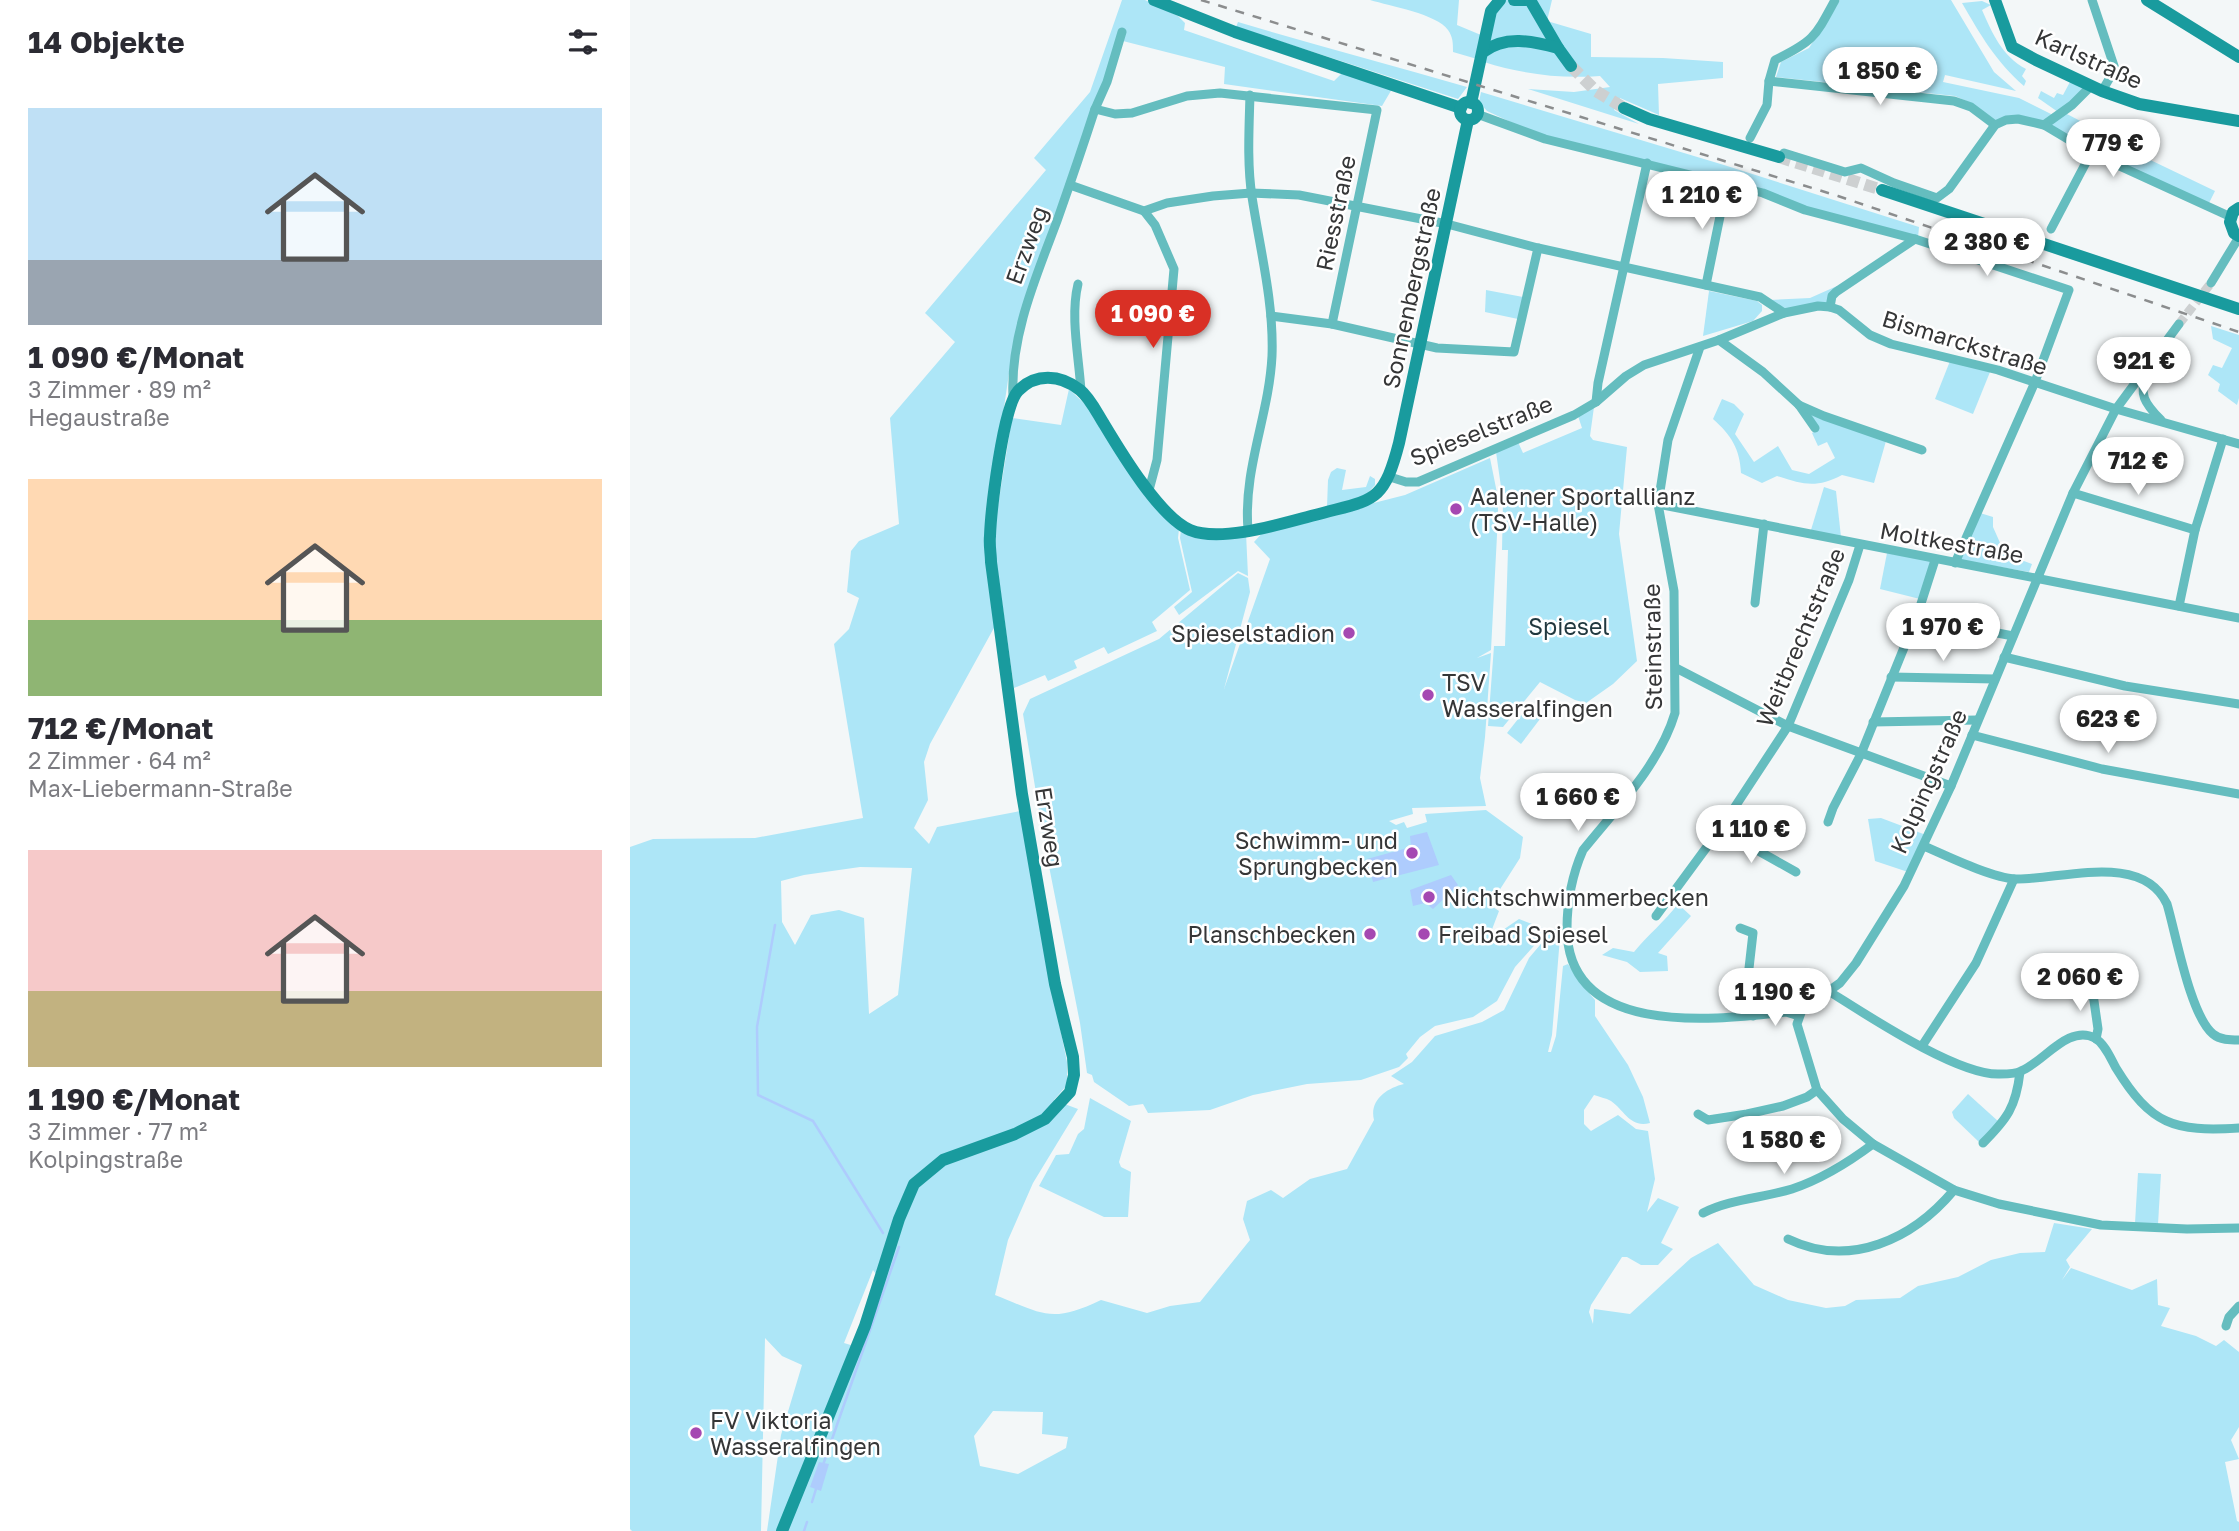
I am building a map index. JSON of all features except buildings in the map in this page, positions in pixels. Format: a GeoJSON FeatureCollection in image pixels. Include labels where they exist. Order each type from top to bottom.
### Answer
{"type":"FeatureCollection","features":[{"type":"Feature","properties":{"kind":"street"},"geometry":{"type":"LineString","coordinates":[[1154,0],[1235,32],[1545,139],[1727,182],[1805,209],[1914,239],[2069,290],[2035,382],[1955,563]]}},
{"type":"Feature","properties":{"kind":"street","name":"Sonnenbergstraße"},"geometry":{"type":"LineString","coordinates":[[1392,470],[1491,11],[1500,0]]}},
{"type":"Feature","properties":{"kind":"street"},"geometry":{"type":"LineString","coordinates":[[1514,0],[1528,0],[1572,66]]}},
{"type":"Feature","properties":{"kind":"street"},"geometry":{"type":"LineString","coordinates":[[1750,138],[1767,105],[1769,81],[1775,60],[1803,46],[1815,36],[1835,0]]}},
{"type":"Feature","properties":{"kind":"street","name":"Karlstraße"},"geometry":{"type":"LineString","coordinates":[[1995,0],[2012,47],[2097,88],[2139,104],[2239,121]]}},
{"type":"Feature","properties":{"kind":"street"},"geometry":{"type":"LineString","coordinates":[[2044,125],[2097,88],[2115,69],[2092,0]]}},
{"type":"Feature","properties":{"kind":"street"},"geometry":{"type":"LineString","coordinates":[[2147,0],[2239,57]]}},
{"type":"Feature","properties":{"kind":"street","name":"Erzweg"},"geometry":{"type":"LineString","coordinates":[[782,1531],[865,1326],[899,1219],[914,1184],[943,1160],[1016,1134],[1045,1119],[1070,1092],[1074,1075],[1073,1057],[1053,971],[1023,794],[991,562],[990,536],[1002,447],[1013,397],[1014,366],[1025,311],[1095,109],[1107,82],[1122,32]]}},
{"type":"Feature","properties":{"kind":"street"},"geometry":{"type":"LineString","coordinates":[[1483,52],[1501,41],[1558,48]]}},
{"type":"Feature","properties":{"kind":"street"},"geometry":{"type":"LineString","coordinates":[[1769,81],[1954,101],[1971,107],[1995,125]]}},
{"type":"Feature","properties":{"kind":"street"},"geometry":{"type":"LineString","coordinates":[[1095,109],[1115,114],[1132,113],[1187,96],[1220,93],[1250,96],[1251,193],[1271,316],[1271,366],[1248,482],[1248,530]]}},
{"type":"Feature","properties":{"kind":"street","name":"Riesstraße"},"geometry":{"type":"LineString","coordinates":[[1250,96],[1377,110],[1332,324]]}},
{"type":"Feature","properties":{"kind":"street"},"geometry":{"type":"LineString","coordinates":[[1624,108],[1649,119],[1845,172],[1861,168],[1894,184],[1937,198],[1949,188],[1995,125],[2018,119],[2044,125],[2091,153],[2235,213],[2231,228],[2239,236],[2211,283]]}},
{"type":"Feature","properties":{"kind":"street"},"geometry":{"type":"LineString","coordinates":[[2051,229],[2091,153]]}},
{"type":"Feature","properties":{"kind":"street"},"geometry":{"type":"LineString","coordinates":[[1596,402],[1647,163]]}},
{"type":"Feature","properties":{"kind":"street"},"geometry":{"type":"LineString","coordinates":[[1706,285],[1727,182]]}},
{"type":"Feature","properties":{"kind":"street"},"geometry":{"type":"LineString","coordinates":[[1070,185],[1144,211],[1155,225],[1174,269],[1157,460],[1149,490]]}},
{"type":"Feature","properties":{"kind":"street"},"geometry":{"type":"LineString","coordinates":[[1882,190],[2239,309]]}},
{"type":"Feature","properties":{"kind":"street"},"geometry":{"type":"LineString","coordinates":[[1144,211],[1190,200],[1251,193],[1299,195],[1447,224],[1760,297],[1784,313],[1818,306],[1830,307],[1832,296],[1836,292],[1914,239]]}},
{"type":"Feature","properties":{"kind":"street"},"geometry":{"type":"LineString","coordinates":[[1271,316],[1332,324],[1420,345],[1494,353],[1514,352],[1538,247]]}},
{"type":"Feature","properties":{"kind":"street"},"geometry":{"type":"LineString","coordinates":[[1078,284],[1075,294],[1081,391]]}},
{"type":"Feature","properties":{"kind":"street","name":"Bismarckstraße"},"geometry":{"type":"LineString","coordinates":[[1830,307],[1839,310],[1879,340],[2035,382],[2116,409],[2239,444]]}},
{"type":"Feature","properties":{"kind":"street","name":"Spieselstraße"},"geometry":{"type":"LineString","coordinates":[[1081,391],[1168,515],[1193,532],[1218,535],[1307,517],[1373,498],[1384,487],[1392,470],[1406,482],[1418,482],[1574,415],[1596,402],[1626,376],[1644,365],[1719,340],[1784,313]]}},
{"type":"Feature","properties":{"kind":"street","name":"Kolpingstraße"},"geometry":{"type":"LineString","coordinates":[[1799,1016],[1807,1005],[1840,983],[1867,948],[1904,886],[1951,786],[2073,493],[2116,409],[2179,324]]}},
{"type":"Feature","properties":{"kind":"street"},"geometry":{"type":"LineString","coordinates":[[1719,340],[1763,372],[1799,405],[1815,428]]}},
{"type":"Feature","properties":{"kind":"street","name":"Steinstraße"},"geometry":{"type":"LineString","coordinates":[[1700,347],[1668,440],[1658,504],[1674,591],[1675,713],[1670,729],[1645,770],[1583,850],[1575,871],[1567,920],[1569,952],[1577,972],[1599,996],[1620,1007],[1660,1016],[1721,1019],[1753,1016]]}},
{"type":"Feature","properties":{"kind":"street"},"geometry":{"type":"LineString","coordinates":[[2148,366],[2143,395],[2150,409],[2162,421]]}},
{"type":"Feature","properties":{"kind":"street"},"geometry":{"type":"LineString","coordinates":[[1013,397],[1034,378],[1053,377],[1081,391]]}},
{"type":"Feature","properties":{"kind":"street"},"geometry":{"type":"LineString","coordinates":[[1799,405],[1922,450]]}},
{"type":"Feature","properties":{"kind":"street"},"geometry":{"type":"LineString","coordinates":[[2179,606],[2195,530],[2223,439]]}},
{"type":"Feature","properties":{"kind":"street"},"geometry":{"type":"LineString","coordinates":[[2073,493],[2195,530]]}},
{"type":"Feature","properties":{"kind":"street","name":"Moltkestraße"},"geometry":{"type":"LineString","coordinates":[[1658,504],[2239,618]]}},
{"type":"Feature","properties":{"kind":"street"},"geometry":{"type":"LineString","coordinates":[[1755,603],[1764,524]]}},
{"type":"Feature","properties":{"kind":"street","name":"Weitbrechtstraße"},"geometry":{"type":"LineString","coordinates":[[1656,916],[1723,825],[1787,726],[1849,580],[1860,545]]}},
{"type":"Feature","properties":{"kind":"street"},"geometry":{"type":"LineString","coordinates":[[1828,822],[1860,754],[1918,613],[1935,559]]}},
{"type":"Feature","properties":{"kind":"street"},"geometry":{"type":"LineString","coordinates":[[1982,630],[2013,636]]}},
{"type":"Feature","properties":{"kind":"street"},"geometry":{"type":"LineString","coordinates":[[2004,657],[2125,686],[2239,704]]}},
{"type":"Feature","properties":{"kind":"street"},"geometry":{"type":"LineString","coordinates":[[1676,668],[1787,726],[1951,786]]}},
{"type":"Feature","properties":{"kind":"street"},"geometry":{"type":"LineString","coordinates":[[1891,677],[1995,679]]}},
{"type":"Feature","properties":{"kind":"street"},"geometry":{"type":"LineString","coordinates":[[1873,722],[1977,720]]}},
{"type":"Feature","properties":{"kind":"street"},"geometry":{"type":"LineString","coordinates":[[1972,735],[2102,769],[2239,794]]}},
{"type":"Feature","properties":{"kind":"street"},"geometry":{"type":"LineString","coordinates":[[1723,825],[1755,849],[1796,872]]}},
{"type":"Feature","properties":{"kind":"street"},"geometry":{"type":"LineString","coordinates":[[1924,846],[1968,865],[2014,879],[2102,872],[2137,878],[2152,884],[2167,904],[2196,1009],[2204,1025],[2215,1036],[2239,1040]]}},
{"type":"Feature","properties":{"kind":"street"},"geometry":{"type":"LineString","coordinates":[[1922,1046],[1976,963],[2014,879]]}},
{"type":"Feature","properties":{"kind":"street"},"geometry":{"type":"LineString","coordinates":[[1740,928],[1753,933],[1748,977],[1753,1016],[1786,1012],[1799,1016],[1797,1024],[1817,1090],[1843,1119],[1873,1144],[1954,1190],[1999,1204],[2101,1225],[2187,1229],[2239,1228]]}},
{"type":"Feature","properties":{"kind":"street"},"geometry":{"type":"LineString","coordinates":[[2078,978],[2091,980],[2098,1029],[2096,1039]]}},
{"type":"Feature","properties":{"kind":"street"},"geometry":{"type":"LineString","coordinates":[[1830,992],[1922,1046],[1973,1069],[1998,1074],[2021,1072],[2069,1038],[2082,1034],[2096,1039],[2103,1046],[2138,1101],[2155,1116],[2193,1129],[2239,1128]]}},
{"type":"Feature","properties":{"kind":"street"},"geometry":{"type":"LineString","coordinates":[[1983,1143],[2013,1107],[2021,1072]]}},
{"type":"Feature","properties":{"kind":"street"},"geometry":{"type":"LineString","coordinates":[[1698,1114],[1709,1120],[1747,1114],[1783,1106],[1817,1090]]}},
{"type":"Feature","properties":{"kind":"street"},"geometry":{"type":"LineString","coordinates":[[1703,1213],[1717,1206],[1793,1188],[1831,1172],[1873,1144]]}},
{"type":"Feature","properties":{"kind":"street"},"geometry":{"type":"LineString","coordinates":[[1788,1239],[1800,1245],[1828,1249],[1856,1250],[1885,1243],[1912,1229],[1938,1209],[1954,1190]]}},
{"type":"Feature","properties":{"kind":"street"},"geometry":{"type":"LineString","coordinates":[[2227,1326],[2229,1317],[2239,1306]]}},
{"type":"Feature","properties":{"kind":"green space"},"geometry":{"type":"Polygon","coordinates":[[[1122,0],[1145,0],[1178,16],[1185,23],[1184,30],[1334,81],[1344,71],[1392,89],[1382,106],[1224,84],[1225,67],[1119,40],[1099,103],[1093,103],[1012,353],[989,509],[995,626],[930,744],[924,762],[928,800],[914,828],[929,844],[937,827],[1020,811],[1067,1062],[1067,1085],[1054,1100],[1078,1109],[1033,1183],[1008,1240],[995,1295],[1047,1314],[1070,1312],[1101,1300],[1147,1313],[1170,1306],[1200,1302],[1250,1240],[1243,1219],[1247,1201],[1271,1190],[1283,1198],[1310,1179],[1347,1169],[1374,1120],[1374,1106],[1377,1101],[1391,1088],[1404,1084],[1391,1076],[1412,1062],[1435,1036],[1482,1022],[1504,1010],[1529,958],[1551,932],[1561,925],[1552,1035],[1548,1052],[1551,1052],[1556,1036],[1563,966],[1568,964],[1595,1000],[1595,1016],[1628,1065],[1643,1097],[1650,1123],[1633,1121],[1611,1101],[1594,1095],[1584,1110],[1584,1124],[1591,1131],[1618,1115],[1636,1129],[1648,1131],[1655,1179],[1647,1212],[1658,1198],[1679,1207],[1661,1243],[1673,1249],[1658,1265],[1641,1265],[1622,1257],[1591,1305],[1589,1312],[1593,1324],[1594,1309],[1630,1314],[1691,1258],[1718,1243],[1754,1285],[1788,1300],[1826,1308],[1845,1306],[1856,1300],[1900,1298],[1918,1286],[1958,1277],[1991,1260],[2020,1253],[2045,1252],[2054,1223],[2092,1229],[2066,1260],[2070,1267],[2062,1280],[2071,1268],[2132,1290],[2157,1279],[2158,1305],[2170,1308],[2161,1326],[2196,1336],[2216,1346],[2224,1340],[2239,1352],[2239,1427],[2231,1440],[2239,1459],[2225,1462],[2239,1531],[767,1531],[781,1435],[802,1365],[782,1356],[765,1338],[761,1531],[630,1529],[630,847],[653,839],[755,838],[863,818],[834,644],[849,629],[859,598],[847,592],[851,551],[859,541],[899,524],[890,418],[955,342],[925,313],[1046,170],[1034,158],[1090,92],[1122,0]],[[860,867],[781,881],[782,922],[795,945],[811,915],[839,910],[864,918],[869,1014],[898,995],[912,868],[860,867]],[[873,1270],[844,1343],[864,1349],[884,1285],[873,1270]],[[993,1411],[974,1436],[980,1466],[1018,1474],[1066,1448],[1068,1437],[1042,1434],[1043,1412],[993,1411]]]}},
{"type":"Feature","properties":{"kind":"green space"},"geometry":{"type":"Polygon","coordinates":[[[1370,0],[1459,0],[1457,25],[1481,35],[1477,59],[1453,52],[1450,33],[1434,19],[1370,0]]]}},
{"type":"Feature","properties":{"kind":"green space"},"geometry":{"type":"Polygon","coordinates":[[[1503,0],[1552,0],[1547,21],[1591,34],[1591,57],[1723,62],[1723,78],[1658,84],[1659,115],[1620,98],[1614,110],[1639,124],[1528,89],[1574,92],[1610,87],[1600,76],[1541,75],[1484,62],[1493,12],[1503,0]]]}},
{"type":"Feature","properties":{"kind":"green space"},"geometry":{"type":"Polygon","coordinates":[[[1840,0],[1951,0],[1994,72],[2016,91],[1945,75],[1943,82],[2019,98],[2053,115],[2043,123],[1995,121],[1973,104],[1955,96],[1776,77],[1781,62],[1809,48],[1840,0]]]}},
{"type":"Feature","properties":{"kind":"green space"},"geometry":{"type":"Polygon","coordinates":[[[1982,1],[1991,5],[1982,10],[1999,43],[2010,58],[2026,69],[2022,76],[2026,81],[2024,86],[1982,37],[1962,3],[1982,1]]]}},
{"type":"Feature","properties":{"kind":"green space"},"geometry":{"type":"Polygon","coordinates":[[[1238,22],[1467,87],[1458,99],[1236,27],[1238,22]]]}},
{"type":"Feature","properties":{"kind":"green space"},"geometry":{"type":"Polygon","coordinates":[[[2071,80],[2087,87],[2058,112],[2038,98],[2041,91],[2054,98],[2057,93],[2063,95],[2071,80]]]}},
{"type":"Feature","properties":{"kind":"green space"},"geometry":{"type":"Polygon","coordinates":[[[1481,92],[1919,227],[1918,238],[1545,138],[1487,111],[1479,102],[1481,92]]]}},
{"type":"Feature","properties":{"kind":"green space"},"geometry":{"type":"Polygon","coordinates":[[[2065,113],[2113,138],[2134,123],[2144,147],[2142,156],[2215,191],[2209,203],[2091,151],[2047,125],[2065,113]]]}},
{"type":"Feature","properties":{"kind":"green space"},"geometry":{"type":"Polygon","coordinates":[[[1841,286],[1829,305],[1785,309],[1769,300],[1810,298],[1841,286]]]}},
{"type":"Feature","properties":{"kind":"green space"},"geometry":{"type":"Polygon","coordinates":[[[1486,290],[1523,297],[1518,319],[1485,312],[1486,290]]]}},
{"type":"Feature","properties":{"kind":"green space"},"geometry":{"type":"Polygon","coordinates":[[[1709,291],[1757,301],[1762,305],[1762,311],[1753,321],[1703,336],[1709,291]]]}},
{"type":"Feature","properties":{"kind":"green space"},"geometry":{"type":"Polygon","coordinates":[[[2211,326],[2239,335],[2237,405],[2218,391],[2220,384],[2208,375],[2213,365],[2222,368],[2232,348],[2213,339],[2211,326]]]}},
{"type":"Feature","properties":{"kind":"green space"},"geometry":{"type":"Polygon","coordinates":[[[1950,361],[1990,372],[1973,414],[1935,399],[1950,361]]]}},
{"type":"Feature","properties":{"kind":"green space"},"geometry":{"type":"Polygon","coordinates":[[[1069,389],[1092,411],[1179,529],[1178,538],[1190,590],[1152,622],[1157,631],[1108,654],[1104,647],[1074,661],[1077,668],[1048,681],[1045,675],[1014,688],[993,537],[1012,418],[1061,425],[1069,389]]]}},
{"type":"Feature","properties":{"kind":"green space"},"geometry":{"type":"Polygon","coordinates":[[[1722,399],[1734,404],[1744,414],[1735,434],[1754,462],[1778,446],[1792,470],[1809,474],[1835,458],[1827,442],[1818,446],[1812,433],[1819,428],[1807,411],[1886,441],[1874,483],[1842,475],[1818,483],[1803,483],[1777,476],[1762,483],[1741,473],[1739,457],[1733,443],[1713,419],[1722,399]]]}},
{"type":"Feature","properties":{"kind":"green space","name":"Spiesel"},"geometry":{"type":"Polygon","coordinates":[[[1594,407],[1590,436],[1593,440],[1627,447],[1619,534],[1637,661],[1613,684],[1586,703],[1540,682],[1503,727],[1488,726],[1494,646],[1505,646],[1508,550],[1502,550],[1503,501],[1496,452],[1518,442],[1523,453],[1582,428],[1578,416],[1594,407]]]}},
{"type":"Feature","properties":{"kind":"green space"},"geometry":{"type":"Polygon","coordinates":[[[1490,458],[1498,498],[1491,650],[1477,658],[1491,653],[1480,778],[1486,806],[1412,808],[1413,814],[1389,821],[1396,825],[1404,822],[1407,828],[1427,822],[1425,814],[1486,810],[1523,837],[1520,858],[1490,905],[1499,911],[1491,932],[1494,936],[1519,919],[1548,930],[1515,967],[1497,1001],[1473,1017],[1435,1026],[1420,1037],[1406,1054],[1408,1058],[1399,1067],[1361,1080],[1307,1084],[1253,1095],[1210,1110],[1148,1113],[1143,1104],[1129,1106],[1094,1082],[1092,1075],[1087,1073],[1023,714],[1030,699],[1159,639],[1238,573],[1248,578],[1250,592],[1224,689],[1270,559],[1254,542],[1264,531],[1405,495],[1490,458]]]}},
{"type":"Feature","properties":{"kind":"green space"},"geometry":{"type":"Polygon","coordinates":[[[1337,468],[1346,470],[1342,490],[1366,487],[1370,476],[1375,479],[1375,485],[1365,496],[1327,507],[1328,480],[1331,472],[1337,468]]]}},
{"type":"Feature","properties":{"kind":"green space"},"geometry":{"type":"Polygon","coordinates":[[[1824,487],[1836,491],[1841,537],[1811,530],[1824,487]]]}},
{"type":"Feature","properties":{"kind":"green space"},"geometry":{"type":"Polygon","coordinates":[[[1980,513],[1993,517],[1993,527],[2005,554],[2032,564],[2029,572],[1960,560],[1980,513]]]}},
{"type":"Feature","properties":{"kind":"green space"},"geometry":{"type":"Polygon","coordinates":[[[1181,530],[1246,533],[1248,576],[1238,571],[1179,615],[1174,607],[1192,592],[1180,538],[1181,530]]]}},
{"type":"Feature","properties":{"kind":"green space"},"geometry":{"type":"Polygon","coordinates":[[[1887,553],[1932,561],[1920,599],[1880,589],[1887,553]]]}},
{"type":"Feature","properties":{"kind":"green space"},"geometry":{"type":"Polygon","coordinates":[[[1526,709],[1540,719],[1521,744],[1507,733],[1526,709]]]}},
{"type":"Feature","properties":{"kind":"green space"},"geometry":{"type":"Polygon","coordinates":[[[1881,818],[1926,835],[1908,872],[1875,861],[1868,819],[1881,818]]]}},
{"type":"Feature","properties":{"kind":"green space"},"geometry":{"type":"Polygon","coordinates":[[[1678,904],[1691,916],[1658,953],[1667,956],[1668,971],[1640,972],[1627,962],[1602,955],[1613,948],[1634,952],[1678,904]]]}},
{"type":"Feature","properties":{"kind":"green space"},"geometry":{"type":"Polygon","coordinates":[[[1968,1094],[1999,1122],[1979,1142],[1954,1118],[1952,1112],[1968,1094]]]}},
{"type":"Feature","properties":{"kind":"green space"},"geometry":{"type":"Polygon","coordinates":[[[1090,1098],[1131,1121],[1119,1162],[1121,1167],[1131,1172],[1128,1217],[1104,1217],[1039,1186],[1056,1155],[1069,1154],[1078,1134],[1084,1129],[1090,1098]]]}},
{"type":"Feature","properties":{"kind":"green space"},"geometry":{"type":"Polygon","coordinates":[[[2138,1173],[2161,1174],[2158,1224],[2135,1223],[2138,1173]]]}},
{"type":"Feature","properties":{"kind":"shaded area","name":"Schwimm- und Sprungbecken"},"geometry":{"type":"Polygon","coordinates":[[[1427,832],[1439,865],[1373,882],[1367,859],[1411,847],[1410,836],[1427,832]]]}},
{"type":"Feature","properties":{"kind":"shaded area","name":"Nichtschwimmerbecken"},"geometry":{"type":"Polygon","coordinates":[[[1451,875],[1458,885],[1433,909],[1425,903],[1413,906],[1410,890],[1451,875]]]}},
{"type":"Feature","properties":{"kind":"shaded area"},"geometry":{"type":"Polygon","coordinates":[[[819,1462],[829,1464],[821,1491],[810,1487],[819,1462]]]}},
{"type":"Feature","properties":{"kind":"waterway"},"geometry":{"type":"LineString","coordinates":[[775,925],[757,1027],[758,1095],[813,1121],[883,1233]]}},
{"type":"Feature","properties":{"kind":"waterway"},"geometry":{"type":"LineString","coordinates":[[823,1465],[899,1247]]}},
{"type":"Feature","properties":{"kind":"waterway"},"geometry":{"type":"LineString","coordinates":[[812,1502],[816,1489]]}},
{"type":"Feature","properties":{"kind":"waterway"},"geometry":{"type":"LineString","coordinates":[[804,1531],[807,1522]]}},
{"type":"Feature","properties":{"kind":"tunnel"},"geometry":{"type":"LineString","coordinates":[[1571,66],[1596,91],[1624,108]]}},
{"type":"Feature","properties":{"kind":"tunnel"},"geometry":{"type":"LineString","coordinates":[[1779,157],[1882,190]]}},
{"type":"Feature","properties":{"kind":"tunnel"},"geometry":{"type":"LineString","coordinates":[[2179,324],[2211,283]]}},
{"type":"Feature","properties":{"kind":"railway"},"geometry":{"type":"LineString","coordinates":[[1201,0],[1838,196],[2239,332]]}},
{"type":"Feature","properties":{"kind":"place","name":"Aalener Sportallianz (TSV-Halle)"},"geometry":{"type":"Point","coordinates":[1456,509]}},
{"type":"Feature","properties":{"kind":"place","name":"Spieselstadion"},"geometry":{"type":"Point","coordinates":[1349,633]}},
{"type":"Feature","properties":{"kind":"place","name":"TSV Wasseralfingen"},"geometry":{"type":"Point","coordinates":[1428,695]}},
{"type":"Feature","properties":{"kind":"place","name":"Schwimm- und Sprungbecken"},"geometry":{"type":"Point","coordinates":[1412,853]}},
{"type":"Feature","properties":{"kind":"place","name":"Nichtschwimmerbecken"},"geometry":{"type":"Point","coordinates":[1429,897]}},
{"type":"Feature","properties":{"kind":"place","name":"Planschbecken"},"geometry":{"type":"Point","coordinates":[1370,934]}},
{"type":"Feature","properties":{"kind":"place","name":"Freibad Spiesel"},"geometry":{"type":"Point","coordinates":[1424,934]}},
{"type":"Feature","properties":{"kind":"place","name":"FV Viktoria Wasseralfingen"},"geometry":{"type":"Point","coordinates":[696,1433]}}]}
